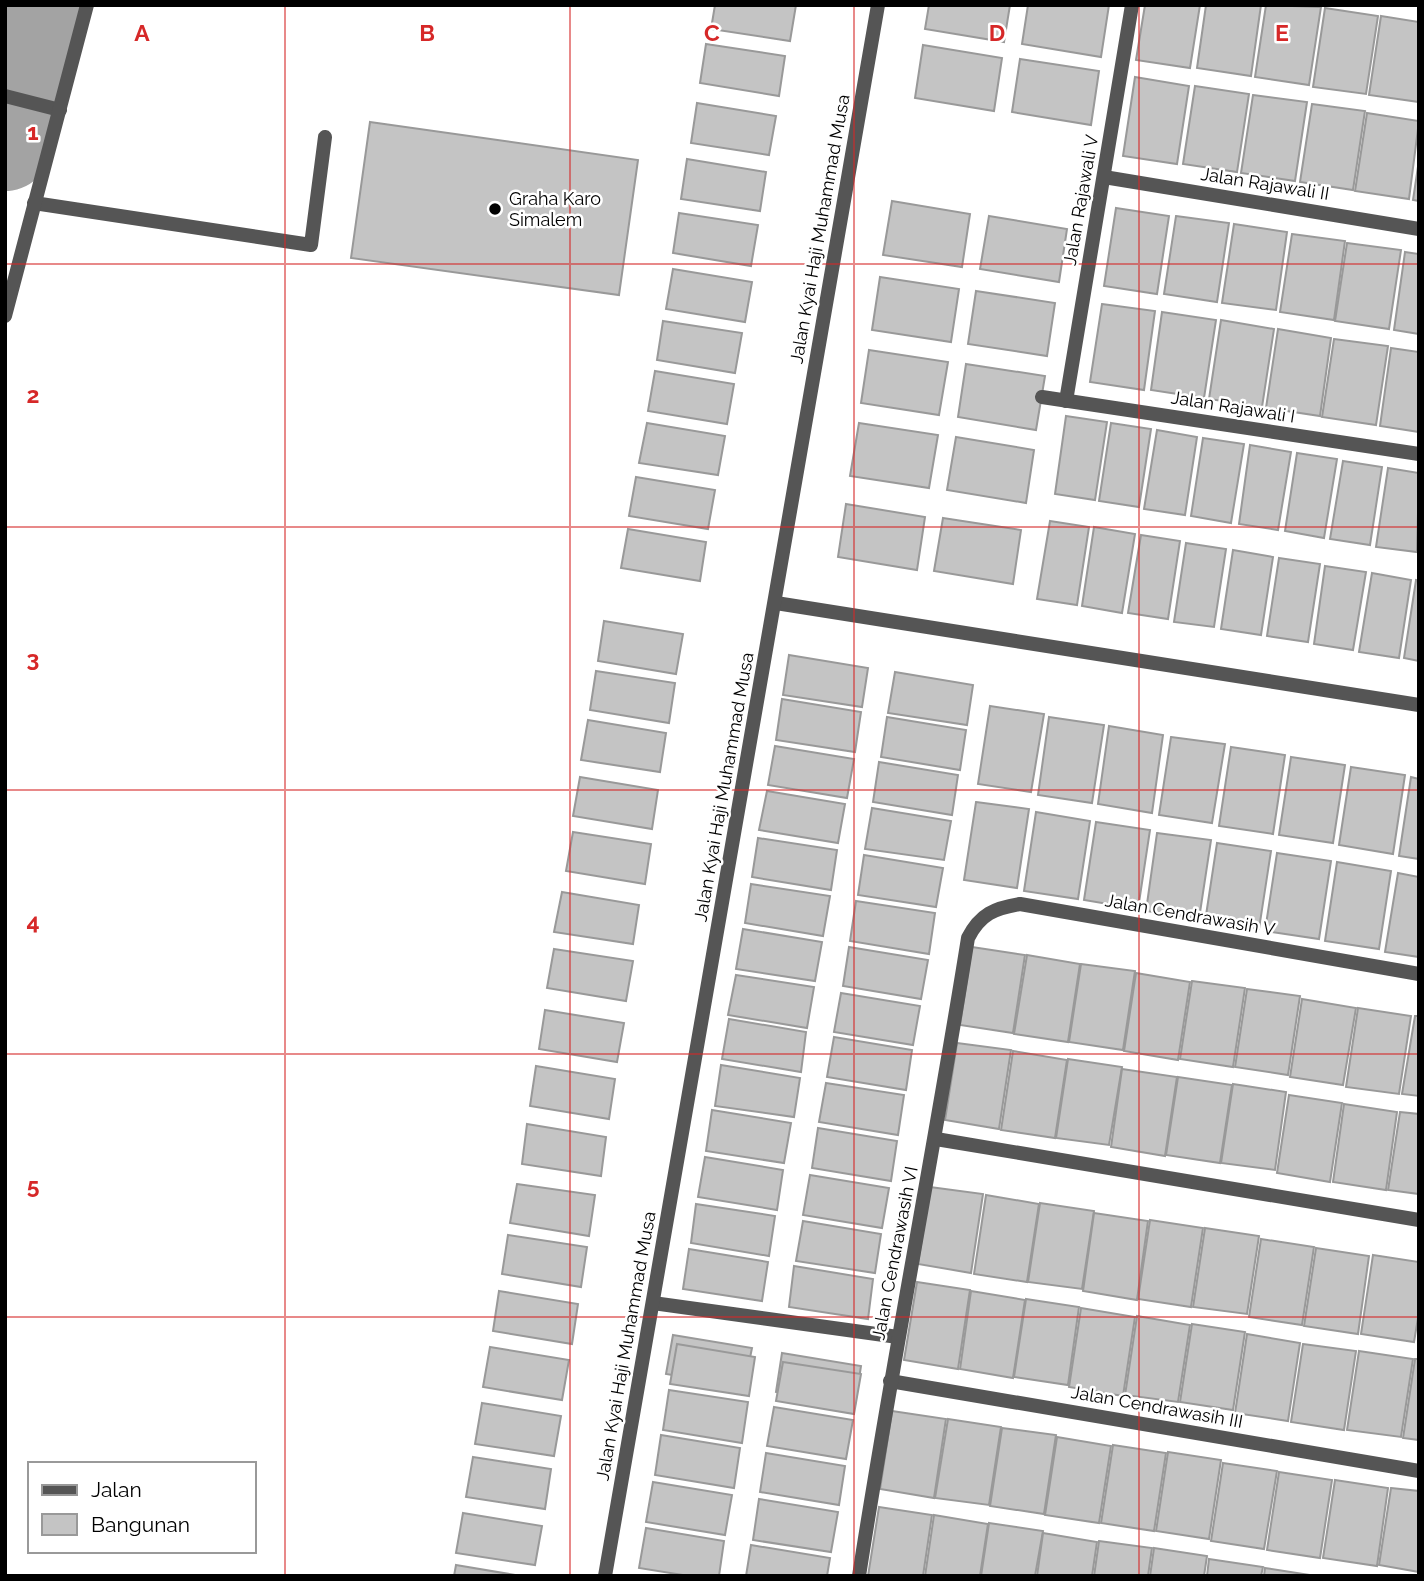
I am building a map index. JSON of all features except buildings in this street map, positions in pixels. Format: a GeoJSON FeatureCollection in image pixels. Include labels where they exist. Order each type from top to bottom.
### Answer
{"type":"FeatureCollection","features":[{"type":"Feature","properties":{"kind":"street"},"geometry":{"type":"LineString","coordinates":[[5,316],[87,5]]}},
{"type":"Feature","properties":{"kind":"street","name":"Jalan Kyai Haji Muhammad Musa"},"geometry":{"type":"LineString","coordinates":[[605,1576],[878,5]]}},
{"type":"Feature","properties":{"kind":"street","name":"Jalan Rajawali V"},"geometry":{"type":"LineString","coordinates":[[1066,401],[1132,5]]}},
{"type":"Feature","properties":{"kind":"street"},"geometry":{"type":"LineString","coordinates":[[5,96],[60,110]]}},
{"type":"Feature","properties":{"kind":"street"},"geometry":{"type":"LineString","coordinates":[[34,203],[311,245],[326,137]]}},
{"type":"Feature","properties":{"kind":"street","name":"Jalan Rajawali II"},"geometry":{"type":"LineString","coordinates":[[1104,177],[1419,229]]}},
{"type":"Feature","properties":{"kind":"street","name":"Jalan Rajawali I"},"geometry":{"type":"LineString","coordinates":[[1042,397],[1419,454]]}},
{"type":"Feature","properties":{"kind":"street"},"geometry":{"type":"LineString","coordinates":[[776,603],[1419,705]]}},
{"type":"Feature","properties":{"kind":"street","name":"Jalan Cendrawasih V"},"geometry":{"type":"LineString","coordinates":[[968,938],[982,916],[1000,908],[1020,904],[1419,974]]}},
{"type":"Feature","properties":{"kind":"street","name":"Jalan Cendrawasih VI"},"geometry":{"type":"LineString","coordinates":[[859,1576],[890,1381],[936,1139],[968,938]]}},
{"type":"Feature","properties":{"kind":"street"},"geometry":{"type":"LineString","coordinates":[[936,1139],[1419,1220]]}},
{"type":"Feature","properties":{"kind":"street"},"geometry":{"type":"LineString","coordinates":[[653,1303],[898,1337]]}},
{"type":"Feature","properties":{"kind":"street","name":"Jalan Cendrawasih III"},"geometry":{"type":"LineString","coordinates":[[890,1381],[1419,1471]]}},
{"type":"Feature","properties":{"kind":"waterway"},"geometry":{"type":"LineString","coordinates":[[5,144],[38,5]]}},
{"type":"Feature","properties":{"kind":"place","name":"Graha Karo Simalem"},"geometry":{"type":"Point","coordinates":[495,209]}}]}
